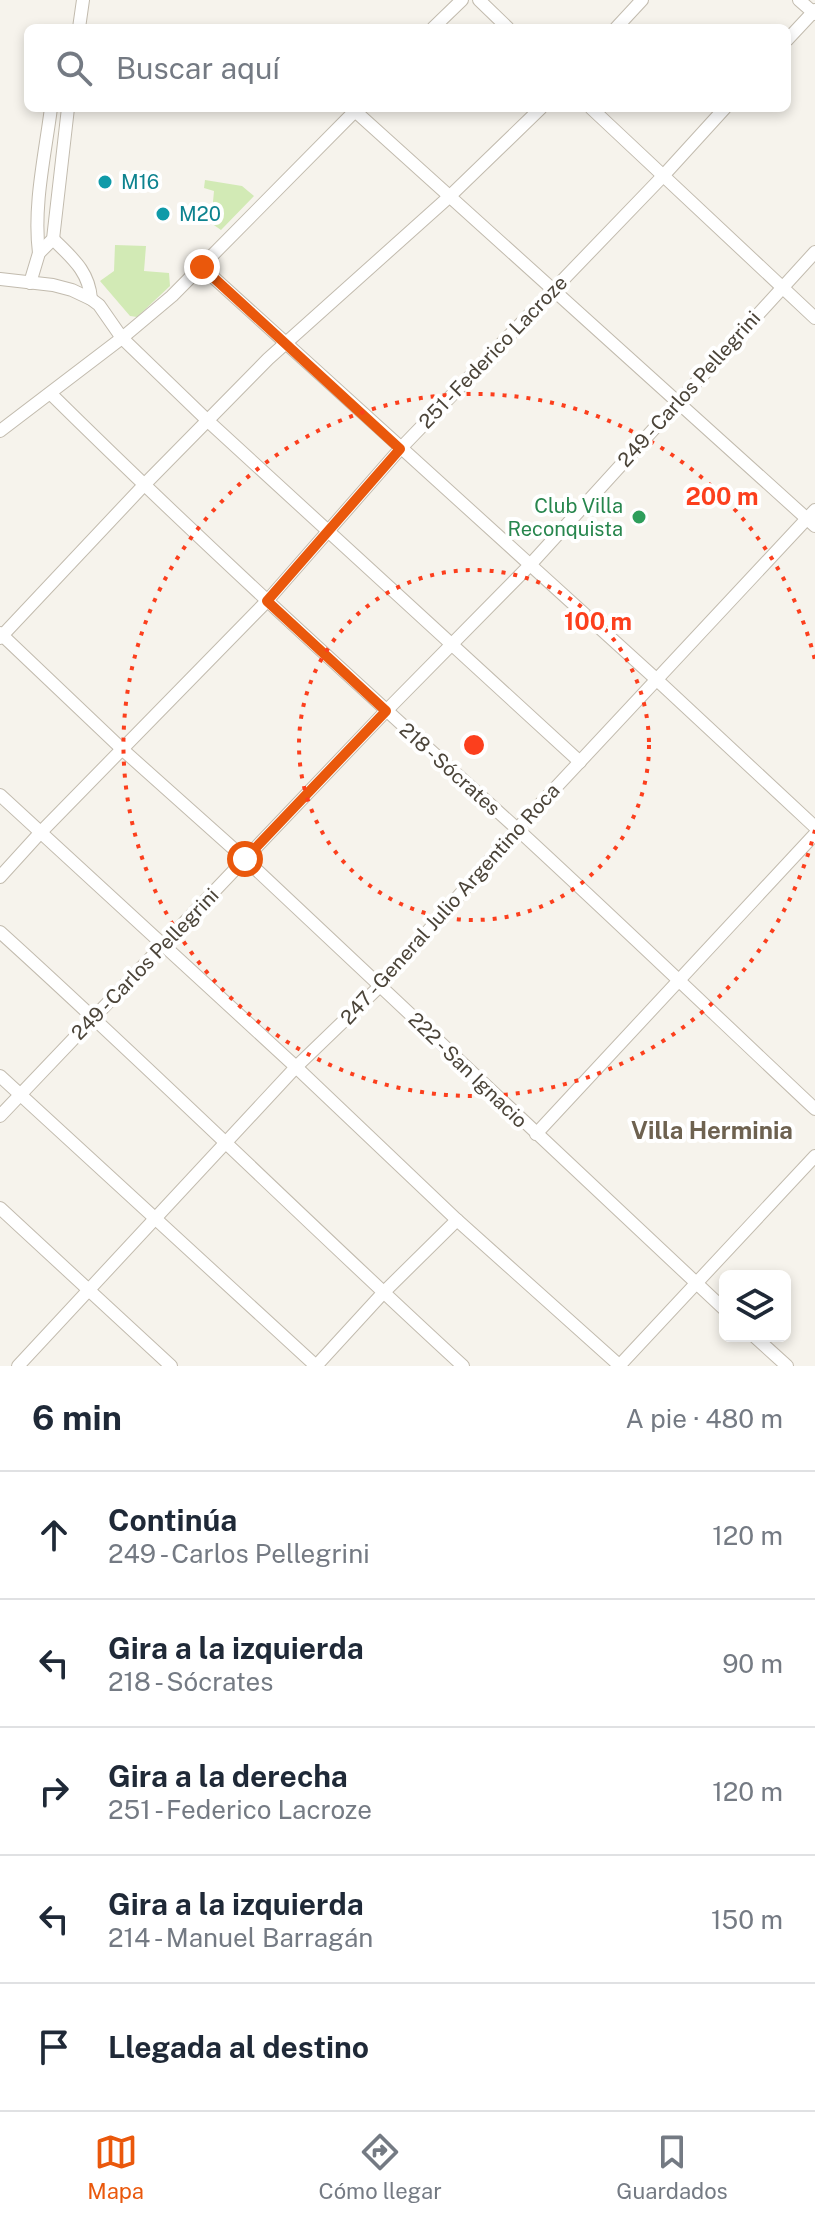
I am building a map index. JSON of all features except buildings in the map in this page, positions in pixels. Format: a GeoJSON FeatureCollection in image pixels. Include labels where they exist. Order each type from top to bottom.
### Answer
{"type":"FeatureCollection","features":[{"type":"Feature","properties":{"kind":"street"},"geometry":{"type":"LineString","coordinates":[[80,24],[83,0]]}},
{"type":"Feature","properties":{"kind":"street"},"geometry":{"type":"LineString","coordinates":[[437,24],[462,0]]}},
{"type":"Feature","properties":{"kind":"street"},"geometry":{"type":"LineString","coordinates":[[479,0],[504,24]]}},
{"type":"Feature","properties":{"kind":"street"},"geometry":{"type":"LineString","coordinates":[[620,24],[642,0]]}},
{"type":"Feature","properties":{"kind":"street"},"geometry":{"type":"LineString","coordinates":[[791,36],[814,12],[799,0]]}},
{"type":"Feature","properties":{"kind":"street"},"geometry":{"type":"LineString","coordinates":[[30,283],[39,253],[37,215],[50,112]]}},
{"type":"Feature","properties":{"kind":"street"},"geometry":{"type":"LineString","coordinates":[[39,253],[53,239],[68,112]]}},
{"type":"Feature","properties":{"kind":"street"},"geometry":{"type":"LineString","coordinates":[[0,431],[122,338],[202,267],[354,112]]}},
{"type":"Feature","properties":{"kind":"street"},"geometry":{"type":"LineString","coordinates":[[358,112],[677,402],[812,518]]}},
{"type":"Feature","properties":{"kind":"street"},"geometry":{"type":"LineString","coordinates":[[1,635],[144,485],[286,344],[450,196],[537,112]]}},
{"type":"Feature","properties":{"kind":"street"},"geometry":{"type":"LineString","coordinates":[[595,112],[815,318]]}},
{"type":"Feature","properties":{"kind":"street","name":"251 - Federico Lacroze"},"geometry":{"type":"LineString","coordinates":[[0,877],[267,601],[400,449],[721,112]]}},
{"type":"Feature","properties":{"kind":"street"},"geometry":{"type":"LineString","coordinates":[[53,239],[90,282],[91,299]]}},
{"type":"Feature","properties":{"kind":"street","name":"249 - Carlos Pellegrini"},"geometry":{"type":"LineString","coordinates":[[0,1116],[386,711],[529,566],[815,252]]}},
{"type":"Feature","properties":{"kind":"street"},"geometry":{"type":"LineString","coordinates":[[202,267],[815,827]]}},
{"type":"Feature","properties":{"kind":"street"},"geometry":{"type":"LineString","coordinates":[[0,279],[72,290],[99,305],[122,338],[208,421],[580,762]]}},
{"type":"Feature","properties":{"kind":"street","name":"218 - Sócrates"},"geometry":{"type":"LineString","coordinates":[[51,394],[267,601],[517,829],[815,1109]]}},
{"type":"Feature","properties":{"kind":"street","name":"247 - General Julio Argentino Roca"},"geometry":{"type":"LineString","coordinates":[[18,1366],[296,1067],[380,986],[517,829],[812,518]]}},
{"type":"Feature","properties":{"kind":"street","name":"222 - San Ignacio"},"geometry":{"type":"LineString","coordinates":[[1,635],[245,859],[719,1304]]}},
{"type":"Feature","properties":{"kind":"street"},"geometry":{"type":"LineString","coordinates":[[0,795],[457,1220],[620,1366],[815,1156]]}},
{"type":"Feature","properties":{"kind":"street"},"geometry":{"type":"LineString","coordinates":[[536,1134],[815,834]]}},
{"type":"Feature","properties":{"kind":"street"},"geometry":{"type":"LineString","coordinates":[[0,932],[463,1366]]}},
{"type":"Feature","properties":{"kind":"street"},"geometry":{"type":"LineString","coordinates":[[0,1076],[316,1366],[383,1293],[457,1220]]}},
{"type":"Feature","properties":{"kind":"street"},"geometry":{"type":"LineString","coordinates":[[0,1208],[171,1366]]}},
{"type":"Feature","properties":{"kind":"street"},"geometry":{"type":"LineString","coordinates":[[761,1342],[787,1366]]}},
{"type":"Feature","properties":{"kind":"green space"},"geometry":{"type":"Polygon","coordinates":[[[205,180],[242,186],[254,196],[221,230],[211,223],[214,191],[204,188],[205,180]]]}},
{"type":"Feature","properties":{"kind":"green space"},"geometry":{"type":"Polygon","coordinates":[[[115,245],[146,246],[144,271],[169,273],[170,286],[137,317],[130,316],[100,281],[114,271],[115,245]]]}},
{"type":"Feature","properties":{"kind":"place","name":"M16"},"geometry":{"type":"Point","coordinates":[105,182]}},
{"type":"Feature","properties":{"kind":"place","name":"M20"},"geometry":{"type":"Point","coordinates":[163,214]}},
{"type":"Feature","properties":{"kind":"place","name":"Club Villa Reconquista"},"geometry":{"type":"Point","coordinates":[639,517]}},
{"type":"Feature","properties":{"kind":"district","name":"Villa Herminia"},"geometry":{"type":"Point","coordinates":[712,1131]}},
{"type":"Feature","properties":{"kind":"route"},"geometry":{"type":"LineString","coordinates":[[202,267],[400,449],[267,601],[386,711],[245,859]]}}]}
